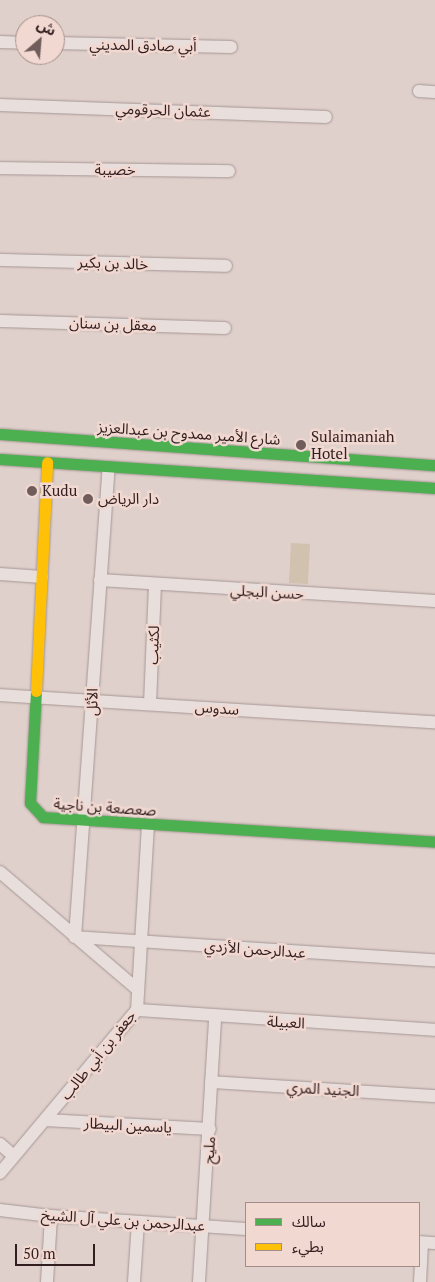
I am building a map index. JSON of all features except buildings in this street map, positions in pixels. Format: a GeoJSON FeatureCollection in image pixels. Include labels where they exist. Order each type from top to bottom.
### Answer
{"type":"FeatureCollection","features":[{"type":"Feature","properties":{"kind":"street"},"geometry":{"type":"LineString","coordinates":[[0,42],[15,43]]}},
{"type":"Feature","properties":{"kind":"street","name":"أبي صادق المديني"},"geometry":{"type":"LineString","coordinates":[[65,43],[232,47]]}},
{"type":"Feature","properties":{"kind":"street"},"geometry":{"type":"LineString","coordinates":[[419,91],[435,92]]}},
{"type":"Feature","properties":{"kind":"street","name":"عثمان الحرقومي"},"geometry":{"type":"LineString","coordinates":[[0,105],[326,116]]}},
{"type":"Feature","properties":{"kind":"street","name":"خصيبة"},"geometry":{"type":"LineString","coordinates":[[0,168],[229,171]]}},
{"type":"Feature","properties":{"kind":"street","name":"خالد بن بكير"},"geometry":{"type":"LineString","coordinates":[[0,260],[226,266]]}},
{"type":"Feature","properties":{"kind":"street","name":"معقل بن سنان"},"geometry":{"type":"LineString","coordinates":[[0,321],[226,328]]}},
{"type":"Feature","properties":{"kind":"street","name":"شارع الأمير ممدوح بن عبدالعزيز"},"geometry":{"type":"LineString","coordinates":[[0,434],[435,465]]}},
{"type":"Feature","properties":{"kind":"street"},"geometry":{"type":"LineString","coordinates":[[0,459],[109,468],[435,488]]}},
{"type":"Feature","properties":{"kind":"street","name":"صعصعة بن ناجية"},"geometry":{"type":"LineString","coordinates":[[47,462],[30,803],[43,817],[435,842]]}},
{"type":"Feature","properties":{"kind":"street","name":"الأثل"},"geometry":{"type":"LineString","coordinates":[[75,937],[86,821],[91,700],[109,468]]}},
{"type":"Feature","properties":{"kind":"street"},"geometry":{"type":"LineString","coordinates":[[0,574],[42,577]]}},
{"type":"Feature","properties":{"kind":"street","name":"حسن البجلي"},"geometry":{"type":"LineString","coordinates":[[100,580],[155,586],[435,602]]}},
{"type":"Feature","properties":{"kind":"street","name":"لكثيب"},"geometry":{"type":"LineString","coordinates":[[150,704],[155,586]]}},
{"type":"Feature","properties":{"kind":"street","name":"سدوس"},"geometry":{"type":"LineString","coordinates":[[0,695],[435,722]]}},
{"type":"Feature","properties":{"kind":"street","name":"جعفر بن أبي طالب"},"geometry":{"type":"LineString","coordinates":[[0,1173],[137,1010],[148,825]]}},
{"type":"Feature","properties":{"kind":"street"},"geometry":{"type":"LineString","coordinates":[[0,872],[137,989]]}},
{"type":"Feature","properties":{"kind":"street","name":"عبدالرحمن الأزدي"},"geometry":{"type":"LineString","coordinates":[[75,937],[435,960]]}},
{"type":"Feature","properties":{"kind":"street","name":"العبيلة"},"geometry":{"type":"LineString","coordinates":[[137,1010],[214,1017],[435,1030]]}},
{"type":"Feature","properties":{"kind":"street","name":"مليح"},"geometry":{"type":"LineString","coordinates":[[199,1282],[210,1129],[214,1017]]}},
{"type":"Feature","properties":{"kind":"street","name":"الجنيد المري"},"geometry":{"type":"LineString","coordinates":[[211,1082],[435,1096]]}},
{"type":"Feature","properties":{"kind":"street","name":"ياسمين البيطار"},"geometry":{"type":"LineString","coordinates":[[45,1120],[210,1129]]}},
{"type":"Feature","properties":{"kind":"street"},"geometry":{"type":"LineString","coordinates":[[0,1144],[14,1156]]}},
{"type":"Feature","properties":{"kind":"street","name":"عبدالرحمن بن علي آل الشيخ"},"geometry":{"type":"LineString","coordinates":[[0,1210],[51,1216],[245,1229]]}},
{"type":"Feature","properties":{"kind":"street"},"geometry":{"type":"LineString","coordinates":[[47,1282],[51,1216]]}},
{"type":"Feature","properties":{"kind":"street"},"geometry":{"type":"LineString","coordinates":[[134,1282],[138,1222]]}},
{"type":"Feature","properties":{"kind":"street"},"geometry":{"type":"LineString","coordinates":[[420,1282],[425,1243]]}},
{"type":"Feature","properties":{"kind":"shaded area"},"geometry":{"type":"Polygon","coordinates":[[[291,543],[310,544],[308,584],[289,583],[291,543]]]}},
{"type":"Feature","properties":{"kind":"traffic: fast"},"geometry":{"type":"LineString","coordinates":[[0,434],[435,465]]}},
{"type":"Feature","properties":{"kind":"traffic: fast"},"geometry":{"type":"LineString","coordinates":[[0,459],[435,488]]}},
{"type":"Feature","properties":{"kind":"traffic: fast"},"geometry":{"type":"LineString","coordinates":[[36,691],[30,803],[43,817],[435,842]]}},
{"type":"Feature","properties":{"kind":"traffic: slow"},"geometry":{"type":"LineString","coordinates":[[36,691],[47,462]]}},
{"type":"Feature","properties":{"kind":"place","name":"Sulaimaniah Hotel"},"geometry":{"type":"Point","coordinates":[301,445]}},
{"type":"Feature","properties":{"kind":"place","name":"Kudu"},"geometry":{"type":"Point","coordinates":[32,491]}},
{"type":"Feature","properties":{"kind":"place","name":"دار الرياض"},"geometry":{"type":"Point","coordinates":[88,499]}}]}
